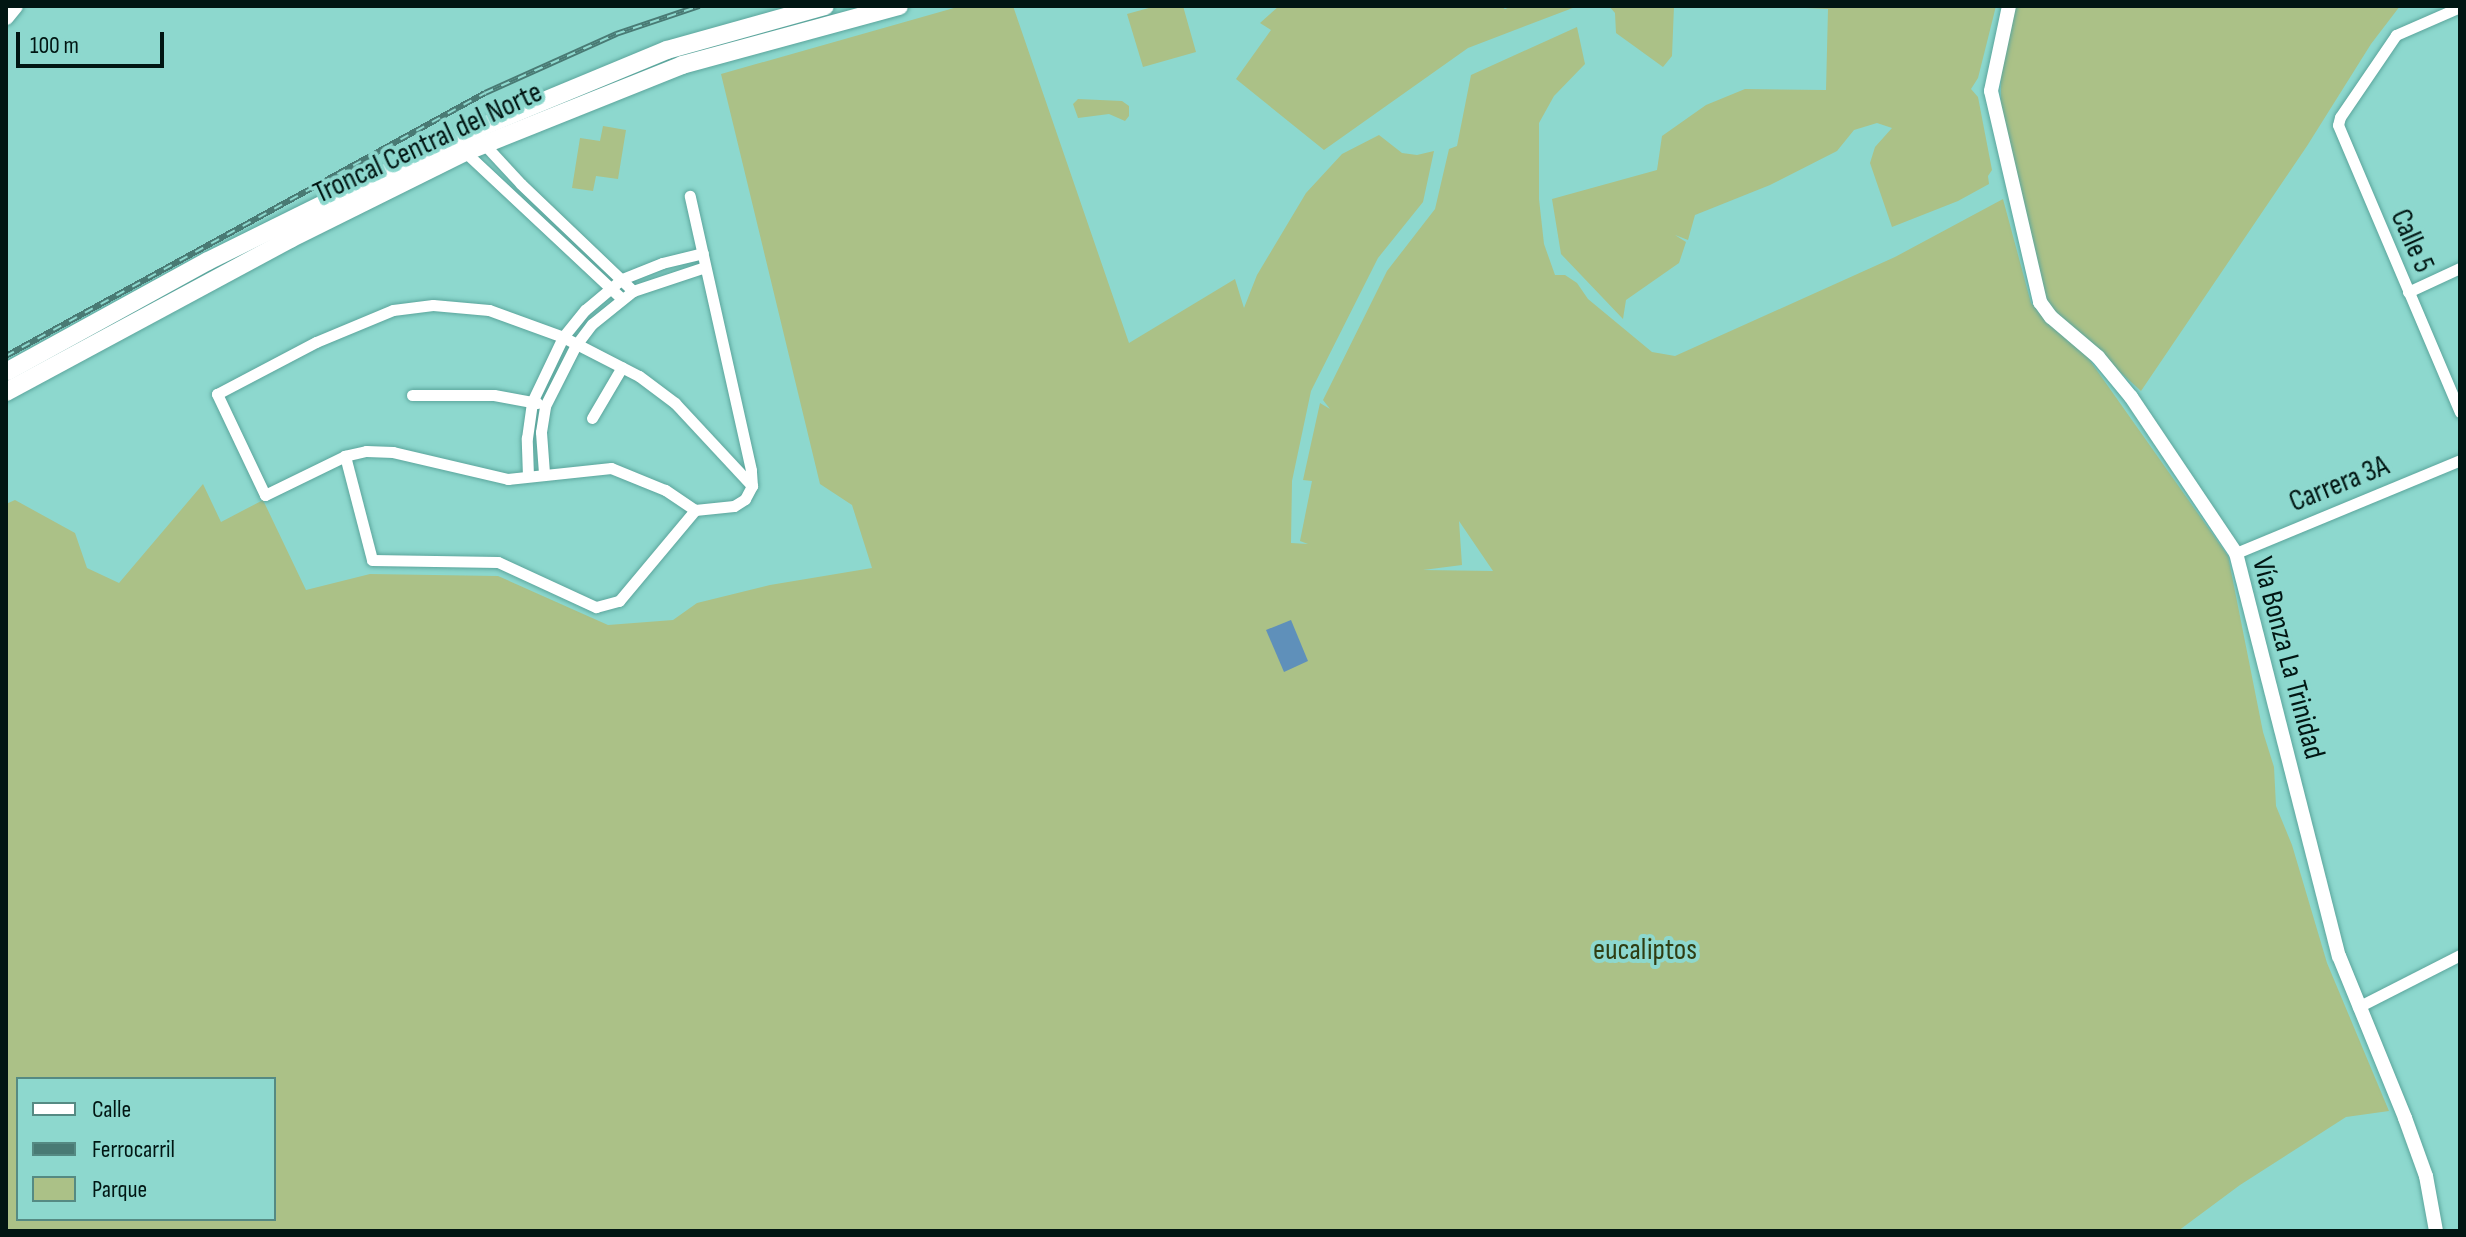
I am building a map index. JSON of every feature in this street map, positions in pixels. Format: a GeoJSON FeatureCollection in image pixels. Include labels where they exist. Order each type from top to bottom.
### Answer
{"type":"FeatureCollection","features":[{"type":"Feature","properties":{"kind":"highway","name":"Troncal Central del Norte"},"geometry":{"type":"LineString","coordinates":[[6,372],[208,261],[469,132],[667,50],[825,6]]}},
{"type":"Feature","properties":{"kind":"highway","name":"Troncal Central del Norte"},"geometry":{"type":"LineString","coordinates":[[6,392],[290,239],[465,152],[682,65],[899,6]]}},
{"type":"Feature","properties":{"kind":"main road"},"geometry":{"type":"LineString","coordinates":[[6,17],[15,6]]}},
{"type":"Feature","properties":{"kind":"street","name":"Vía Bonza La Trinidad"},"geometry":{"type":"LineString","coordinates":[[2009,6],[1991,91],[2040,302],[2051,317],[2098,357],[2131,397],[2236,553],[2339,956],[2421,1162],[2436,1231]]}},
{"type":"Feature","properties":{"kind":"street","name":"Calle 5"},"geometry":{"type":"LineString","coordinates":[[2460,7],[2396,35],[2340,117],[2339,133],[2460,412]]}},
{"type":"Feature","properties":{"kind":"street"},"geometry":{"type":"LineString","coordinates":[[484,144],[633,291]]}},
{"type":"Feature","properties":{"kind":"street"},"geometry":{"type":"LineString","coordinates":[[465,152],[621,298]]}},
{"type":"Feature","properties":{"kind":"street"},"geometry":{"type":"LineString","coordinates":[[690,196],[751,470],[752,486],[745,499],[734,506],[695,510],[665,490],[611,468],[528,476],[488,476],[393,452],[366,451],[345,456],[265,495],[217,394],[316,342],[393,310],[433,305],[489,310],[563,337],[622,367],[675,403],[752,486]]}},
{"type":"Feature","properties":{"kind":"street"},"geometry":{"type":"LineString","coordinates":[[544,227],[555,216]]}},
{"type":"Feature","properties":{"kind":"street"},"geometry":{"type":"LineString","coordinates":[[528,476],[527,438],[532,402],[563,337],[585,310],[622,279],[662,263],[703,253]]}},
{"type":"Feature","properties":{"kind":"street"},"geometry":{"type":"LineString","coordinates":[[544,473],[541,432],[545,406],[576,345],[621,298],[633,291],[705,267]]}},
{"type":"Feature","properties":{"kind":"street"},"geometry":{"type":"LineString","coordinates":[[2408,292],[2460,268]]}},
{"type":"Feature","properties":{"kind":"street"},"geometry":{"type":"LineString","coordinates":[[592,418],[622,367]]}},
{"type":"Feature","properties":{"kind":"street"},"geometry":{"type":"LineString","coordinates":[[412,395],[494,395],[545,406]]}},
{"type":"Feature","properties":{"kind":"street"},"geometry":{"type":"LineString","coordinates":[[345,456],[372,560],[498,562],[596,607],[619,601],[695,510]]}},
{"type":"Feature","properties":{"kind":"street","name":"Carrera 3A"},"geometry":{"type":"LineString","coordinates":[[2236,553],[2460,460]]}},
{"type":"Feature","properties":{"kind":"street"},"geometry":{"type":"LineString","coordinates":[[2358,1007],[2460,955]]}},
{"type":"Feature","properties":{"kind":"green space","name":"eucaliptos"},"geometry":{"type":"Polygon","coordinates":[[[961,6],[1013,6],[1129,343],[1235,279],[1244,308],[1257,275],[1306,193],[1342,154],[1379,135],[1402,153],[1417,155],[1434,151],[1423,202],[1378,258],[1311,391],[1292,481],[1291,543],[1308,544],[1300,541],[1312,481],[1303,480],[1320,403],[1330,409],[1323,400],[1387,271],[1435,209],[1449,149],[1457,146],[1471,75],[1577,27],[1585,64],[1554,96],[1539,123],[1539,199],[1544,244],[1555,275],[1565,275],[1577,283],[1588,299],[1652,352],[1675,356],[1895,257],[2003,199],[2031,303],[2049,324],[2086,355],[2228,556],[2263,732],[2274,767],[2276,806],[2292,845],[2327,963],[2389,1111],[2346,1117],[2240,1185],[2178,1231],[6,1231],[6,504],[15,500],[75,533],[87,568],[119,583],[203,484],[221,522],[263,500],[306,590],[370,574],[498,576],[608,625],[673,620],[697,603],[770,585],[872,568],[852,505],[820,484],[721,74],[961,6]],[[1459,521],[1462,565],[1423,570],[1493,571],[1459,521]]]}},
{"type":"Feature","properties":{"kind":"green space"},"geometry":{"type":"Polygon","coordinates":[[[1156,6],[1183,6],[1196,52],[1143,67],[1127,14],[1156,6]]]}},
{"type":"Feature","properties":{"kind":"green space"},"geometry":{"type":"Polygon","coordinates":[[[1279,6],[1500,6],[1505,9],[1513,6],[1578,6],[1468,48],[1324,150],[1236,79],[1271,30],[1260,23],[1279,6]]]}},
{"type":"Feature","properties":{"kind":"green space"},"geometry":{"type":"Polygon","coordinates":[[[1609,6],[1674,6],[1672,56],[1663,67],[1616,33],[1615,13],[1609,6]]]}},
{"type":"Feature","properties":{"kind":"green space"},"geometry":{"type":"Polygon","coordinates":[[[1759,6],[1996,6],[1978,78],[1971,89],[1978,97],[1992,170],[1988,176],[1989,184],[1958,201],[1892,227],[1870,163],[1875,147],[1892,128],[1877,123],[1854,130],[1837,151],[1770,185],[1695,215],[1688,240],[1675,235],[1686,242],[1679,263],[1626,300],[1623,319],[1561,254],[1552,199],[1657,170],[1662,136],[1706,105],[1745,89],[1826,90],[1828,9],[1759,6]]]}},
{"type":"Feature","properties":{"kind":"green space"},"geometry":{"type":"Polygon","coordinates":[[[2015,6],[2400,6],[2371,44],[2307,146],[2141,391],[2044,303],[2001,127],[2001,61],[2015,6]]]}},
{"type":"Feature","properties":{"kind":"green space"},"geometry":{"type":"Polygon","coordinates":[[[1078,99],[1122,101],[1129,106],[1129,116],[1125,121],[1109,114],[1078,118],[1073,104],[1078,99]]]}},
{"type":"Feature","properties":{"kind":"green space"},"geometry":{"type":"Polygon","coordinates":[[[603,126],[626,130],[618,179],[596,176],[593,191],[572,188],[580,138],[600,141],[603,126]]]}},
{"type":"Feature","properties":{"kind":"water"},"geometry":{"type":"Polygon","coordinates":[[[1291,620],[1308,661],[1284,672],[1266,630],[1291,620]]]}},
{"type":"Feature","properties":{"kind":"railway"},"geometry":{"type":"LineString","coordinates":[[6,356],[485,93],[616,34],[699,6]]}}]}
